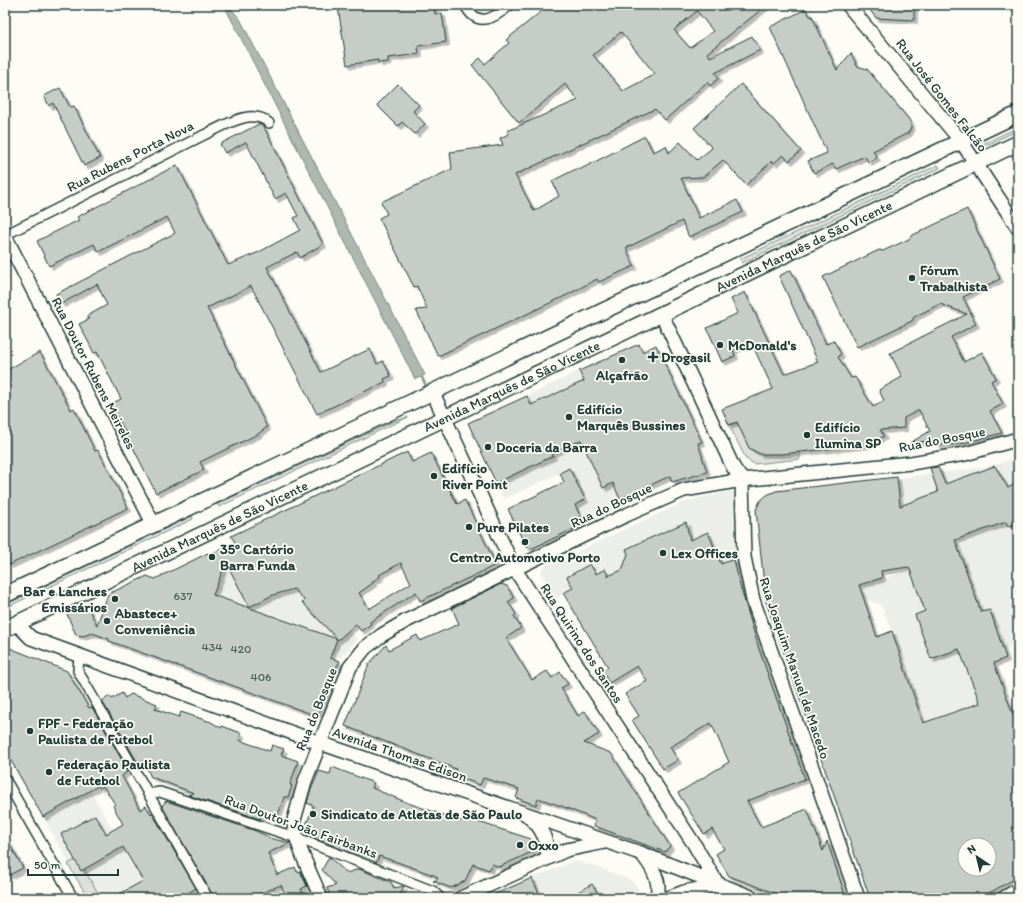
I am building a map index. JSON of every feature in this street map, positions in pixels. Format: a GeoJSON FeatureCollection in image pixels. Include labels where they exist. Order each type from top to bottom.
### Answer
{"type":"FeatureCollection","features":[{"type":"Feature","properties":{"kind":"main road","name":"Avenida Marquês de São Vicente"},"geometry":{"type":"LineString","coordinates":[[5,594],[433,393],[1018,114]]}},
{"type":"Feature","properties":{"kind":"main road","name":"Avenida Marquês de São Vicente"},"geometry":{"type":"LineString","coordinates":[[11,626],[1018,143]]}},
{"type":"Feature","properties":{"kind":"street"},"geometry":{"type":"LineString","coordinates":[[465,5],[473,16],[484,19],[493,18],[510,5]]}},
{"type":"Feature","properties":{"kind":"street","name":"Rua José Gomes Falcão"},"geometry":{"type":"LineString","coordinates":[[848,5],[961,141],[1018,228]]}},
{"type":"Feature","properties":{"kind":"street","name":"Rua Rubens Porta Nova"},"geometry":{"type":"LineString","coordinates":[[5,235],[199,137],[233,122],[255,116],[262,117],[269,123]]}},
{"type":"Feature","properties":{"kind":"street","name":"Rua Doutor Rubens Meireles"},"geometry":{"type":"LineString","coordinates":[[5,235],[154,525]]}},
{"type":"Feature","properties":{"kind":"street"},"geometry":{"type":"LineString","coordinates":[[662,315],[733,467],[742,480]]}},
{"type":"Feature","properties":{"kind":"street","name":"Rua Quirino dos Santos"},"geometry":{"type":"LineString","coordinates":[[433,393],[514,568],[720,885],[726,898]]}},
{"type":"Feature","properties":{"kind":"street","name":"Rua do Bosque"},"geometry":{"type":"LineString","coordinates":[[321,898],[297,838],[294,820],[305,781],[350,667],[365,648],[382,635],[406,621],[514,568],[624,516],[684,490],[742,480],[911,463],[965,454],[1018,439]]}},
{"type":"Feature","properties":{"kind":"street","name":"Rua Joaquim Manuel de Macedo"},"geometry":{"type":"LineString","coordinates":[[742,480],[744,557],[751,593],[858,898]]}},
{"type":"Feature","properties":{"kind":"street","name":"Avenida Thomas Edison"},"geometry":{"type":"LineString","coordinates":[[11,626],[32,638],[320,743],[640,853],[754,898]]}},
{"type":"Feature","properties":{"kind":"street"},"geometry":{"type":"LineString","coordinates":[[79,655],[78,671],[208,898]]}},
{"type":"Feature","properties":{"kind":"street"},"geometry":{"type":"LineString","coordinates":[[5,779],[73,898]]}},
{"type":"Feature","properties":{"kind":"street","name":"Rua Doutor João Fairbanks"},"geometry":{"type":"LineString","coordinates":[[148,794],[160,792],[297,838],[433,891],[440,898]]}},
{"type":"Feature","properties":{"kind":"street"},"geometry":{"type":"LineString","coordinates":[[523,813],[536,823],[545,835],[548,845],[548,858]]}},
{"type":"Feature","properties":{"kind":"street"},"geometry":{"type":"LineString","coordinates":[[461,898],[574,847],[607,842]]}},
{"type":"Feature","properties":{"kind":"street"},"geometry":{"type":"LineString","coordinates":[[640,853],[656,877],[658,887],[656,898]]}},
{"type":"Feature","properties":{"kind":"street"},"geometry":{"type":"LineString","coordinates":[[668,898],[684,892],[720,885]]}},
{"type":"Feature","properties":{"kind":"street"},"geometry":{"type":"LineString","coordinates":[[1004,898],[1018,890]]}},
{"type":"Feature","properties":{"kind":"shaded area"},"geometry":{"type":"Polygon","coordinates":[[[224,5],[228,5],[240,19],[425,375],[422,376],[512,566],[660,797],[718,898],[660,798],[511,566],[421,377],[415,379],[224,5]]]}},
{"type":"Feature","properties":{"kind":"shaded area"},"geometry":{"type":"Polygon","coordinates":[[[1018,127],[1018,130],[985,146],[983,144],[1018,127]]]}},
{"type":"Feature","properties":{"kind":"shaded area"},"geometry":{"type":"Polygon","coordinates":[[[938,165],[940,168],[742,263],[740,259],[938,165]]]}},
{"type":"Feature","properties":{"kind":"shaded area"},"geometry":{"type":"Polygon","coordinates":[[[579,371],[611,437],[595,445],[623,505],[583,524],[560,473],[504,499],[496,483],[553,455],[527,396],[579,371]]]}},
{"type":"Feature","properties":{"kind":"shaded area"},"geometry":{"type":"Polygon","coordinates":[[[408,417],[219,507],[217,504],[392,422],[408,417]]]}},
{"type":"Feature","properties":{"kind":"shaded area"},"geometry":{"type":"Polygon","coordinates":[[[737,422],[800,452],[800,459],[754,464],[746,459],[729,425],[737,422]]]}},
{"type":"Feature","properties":{"kind":"shaded area"},"geometry":{"type":"Polygon","coordinates":[[[1018,457],[1018,644],[991,654],[1018,728],[923,723],[898,644],[881,605],[864,599],[770,612],[907,571],[897,478],[988,467],[1018,457]]]}},
{"type":"Feature","properties":{"kind":"shaded area"},"geometry":{"type":"Polygon","coordinates":[[[732,491],[734,492],[735,497],[734,559],[649,593],[623,608],[605,569],[556,598],[543,577],[541,572],[544,567],[687,501],[732,491]]]}},
{"type":"Feature","properties":{"kind":"shaded area"},"geometry":{"type":"Polygon","coordinates":[[[192,516],[193,519],[5,608],[5,604],[192,516]]]}},
{"type":"Feature","properties":{"kind":"shaded area"},"geometry":{"type":"Polygon","coordinates":[[[234,542],[265,598],[309,587],[358,639],[340,658],[217,614],[213,597],[191,562],[234,542]]]}},
{"type":"Feature","properties":{"kind":"shaded area"},"geometry":{"type":"Polygon","coordinates":[[[90,790],[142,881],[113,898],[89,898],[43,817],[90,790]]]}},
{"type":"Feature","properties":{"kind":"shaded area"},"geometry":{"type":"Polygon","coordinates":[[[75,860],[80,869],[84,869],[101,898],[88,898],[68,864],[75,860]]]}},
{"type":"Feature","properties":{"kind":"shaded area"},"geometry":{"type":"Polygon","coordinates":[[[574,861],[595,866],[630,880],[635,884],[638,890],[635,897],[486,898],[574,861]]]}},
{"type":"Feature","properties":{"kind":"building"},"geometry":{"type":"Polygon","coordinates":[[[349,5],[434,5],[435,14],[442,13],[446,42],[418,46],[419,54],[388,58],[388,62],[378,63],[378,60],[347,65],[338,7],[349,5]]]}},
{"type":"Feature","properties":{"kind":"building"},"geometry":{"type":"Polygon","coordinates":[[[549,5],[767,5],[707,53],[710,57],[752,36],[760,50],[715,73],[719,78],[710,86],[707,82],[665,120],[655,109],[515,175],[534,211],[559,196],[552,181],[578,168],[579,170],[645,136],[653,152],[666,146],[669,153],[680,142],[697,160],[712,148],[694,128],[741,84],[801,151],[789,161],[783,155],[774,163],[772,161],[746,185],[723,160],[703,177],[681,178],[699,218],[737,200],[743,212],[689,237],[682,221],[626,248],[634,266],[599,282],[597,279],[567,295],[438,356],[416,310],[427,309],[417,286],[414,287],[379,218],[387,214],[381,202],[452,169],[450,152],[503,145],[500,138],[509,134],[507,131],[578,100],[565,84],[519,123],[472,65],[480,58],[485,64],[509,43],[506,40],[549,5]],[[697,11],[674,30],[690,48],[713,31],[697,11]],[[621,32],[593,55],[623,91],[655,74],[621,32]]]}},
{"type":"Feature","properties":{"kind":"building"},"geometry":{"type":"Polygon","coordinates":[[[866,5],[914,5],[914,20],[876,18],[866,5]]]}},
{"type":"Feature","properties":{"kind":"building"},"geometry":{"type":"Polygon","coordinates":[[[806,9],[810,16],[812,16],[837,70],[851,53],[857,66],[867,69],[911,122],[911,128],[908,133],[873,151],[877,158],[868,162],[865,156],[836,169],[833,164],[814,173],[808,161],[827,153],[770,27],[806,9]]]}},
{"type":"Feature","properties":{"kind":"building"},"geometry":{"type":"Polygon","coordinates":[[[398,84],[419,105],[413,111],[425,124],[415,134],[402,122],[398,126],[377,105],[398,84]]]}},
{"type":"Feature","properties":{"kind":"building"},"geometry":{"type":"Polygon","coordinates":[[[60,88],[70,107],[74,106],[100,158],[84,166],[53,103],[49,106],[44,96],[60,88]]]}},
{"type":"Feature","properties":{"kind":"building"},"geometry":{"type":"Polygon","coordinates":[[[259,124],[264,127],[323,244],[300,258],[297,252],[267,267],[321,372],[370,349],[377,364],[383,361],[391,376],[384,379],[385,382],[317,414],[251,286],[207,308],[267,427],[258,434],[200,462],[204,470],[156,493],[111,404],[121,399],[97,352],[94,353],[79,324],[89,319],[87,316],[107,305],[97,284],[61,304],[56,294],[175,233],[167,217],[98,252],[94,244],[49,266],[37,241],[79,220],[77,217],[177,165],[228,265],[259,252],[300,230],[294,218],[298,216],[286,193],[275,199],[246,142],[225,153],[220,144],[259,124]]]}},
{"type":"Feature","properties":{"kind":"building"},"geometry":{"type":"Polygon","coordinates":[[[967,209],[1000,279],[963,297],[976,324],[951,337],[964,362],[982,352],[996,378],[991,381],[1003,404],[990,411],[1002,433],[961,444],[937,445],[935,440],[910,443],[930,431],[919,410],[904,418],[904,428],[880,430],[884,436],[867,445],[781,454],[760,454],[749,448],[737,422],[729,425],[722,409],[773,389],[751,342],[733,350],[735,356],[722,362],[707,328],[738,313],[731,299],[745,292],[784,374],[818,362],[779,276],[791,270],[826,344],[834,341],[841,354],[838,357],[851,378],[855,377],[873,407],[884,401],[879,390],[902,377],[890,353],[967,314],[940,304],[914,317],[912,321],[857,347],[823,277],[879,250],[883,251],[909,239],[911,236],[967,209]]]}},
{"type":"Feature","properties":{"kind":"building"},"geometry":{"type":"Polygon","coordinates":[[[639,344],[642,352],[656,345],[702,442],[698,443],[707,472],[672,482],[670,476],[620,499],[613,483],[603,488],[581,440],[552,453],[553,456],[496,483],[468,423],[527,396],[531,405],[584,381],[579,371],[639,344]]]}},
{"type":"Feature","properties":{"kind":"building"},"geometry":{"type":"Polygon","coordinates":[[[40,352],[71,410],[74,408],[95,451],[98,450],[128,508],[9,565],[5,558],[5,371],[40,352]]]}},
{"type":"Feature","properties":{"kind":"building"},"geometry":{"type":"Polygon","coordinates":[[[407,452],[412,462],[431,453],[457,504],[465,500],[496,565],[420,601],[416,592],[370,622],[371,624],[361,631],[356,624],[338,640],[302,602],[304,600],[294,589],[273,595],[249,607],[226,562],[213,595],[337,639],[330,658],[340,661],[333,673],[320,712],[314,715],[109,641],[109,639],[92,633],[83,636],[76,635],[67,614],[86,604],[97,625],[108,594],[147,576],[155,579],[208,553],[209,555],[235,542],[231,536],[407,452]],[[401,563],[379,575],[380,577],[359,593],[369,609],[411,583],[401,563]]]}},
{"type":"Feature","properties":{"kind":"building"},"geometry":{"type":"Polygon","coordinates":[[[995,466],[1008,488],[1018,482],[1018,523],[1008,526],[1006,522],[955,540],[981,612],[990,610],[1006,658],[994,663],[1018,728],[1018,877],[980,898],[924,898],[923,895],[916,898],[870,898],[766,602],[756,510],[760,501],[767,495],[776,491],[897,477],[900,506],[938,492],[930,468],[938,467],[945,484],[995,466]],[[909,567],[881,571],[882,578],[859,585],[877,637],[892,631],[923,723],[980,703],[959,649],[931,659],[915,615],[925,611],[909,567]]]}},
{"type":"Feature","properties":{"kind":"building"},"geometry":{"type":"Polygon","coordinates":[[[569,468],[585,499],[575,505],[584,524],[533,548],[526,547],[508,509],[564,482],[560,473],[569,468]]]}},
{"type":"Feature","properties":{"kind":"building"},"geometry":{"type":"Polygon","coordinates":[[[686,522],[690,540],[708,532],[721,564],[734,559],[739,582],[759,649],[805,779],[747,801],[761,827],[807,809],[823,851],[827,841],[846,898],[788,898],[729,876],[716,854],[724,849],[712,829],[704,834],[678,793],[729,762],[711,723],[670,747],[678,760],[663,769],[632,720],[639,716],[625,694],[647,681],[637,666],[609,683],[602,671],[608,667],[563,593],[573,588],[567,577],[590,564],[596,574],[605,569],[608,576],[622,570],[628,554],[626,549],[686,522]]]}},
{"type":"Feature","properties":{"kind":"building"},"geometry":{"type":"Polygon","coordinates":[[[501,584],[507,586],[514,598],[508,602],[516,614],[514,616],[521,628],[506,638],[532,680],[547,671],[552,678],[560,672],[568,684],[561,688],[578,716],[585,711],[599,734],[584,743],[611,753],[670,846],[665,852],[594,826],[596,820],[564,807],[538,798],[536,805],[516,798],[519,789],[483,778],[480,785],[454,775],[456,769],[345,726],[369,664],[386,645],[389,650],[417,635],[420,641],[459,624],[452,608],[501,584]]]}},
{"type":"Feature","properties":{"kind":"building"},"geometry":{"type":"Polygon","coordinates":[[[5,646],[67,671],[89,708],[92,707],[127,769],[125,769],[127,772],[122,776],[140,810],[146,806],[151,814],[152,813],[196,888],[188,893],[191,898],[112,898],[143,881],[123,847],[81,871],[61,834],[95,815],[106,834],[123,824],[113,806],[115,804],[103,786],[100,788],[98,786],[43,817],[5,750],[5,646]]]}},
{"type":"Feature","properties":{"kind":"building"},"geometry":{"type":"Polygon","coordinates":[[[122,693],[125,698],[131,694],[157,704],[155,709],[179,717],[181,712],[211,722],[221,728],[222,726],[241,733],[239,740],[270,751],[272,745],[284,749],[281,755],[298,761],[290,785],[292,786],[288,797],[284,797],[277,818],[262,813],[260,819],[188,795],[194,793],[151,777],[143,761],[138,763],[102,701],[110,696],[112,699],[122,693]]]}},
{"type":"Feature","properties":{"kind":"building"},"geometry":{"type":"Polygon","coordinates":[[[332,767],[374,783],[372,788],[408,803],[461,821],[463,817],[531,839],[536,850],[499,867],[492,864],[489,870],[473,864],[465,881],[451,888],[433,881],[438,879],[436,876],[379,856],[376,863],[307,835],[304,829],[314,806],[307,803],[310,792],[319,771],[330,774],[332,767]]]}},
{"type":"Feature","properties":{"kind":"building"},"geometry":{"type":"Polygon","coordinates":[[[166,801],[256,831],[269,838],[290,843],[268,853],[277,875],[295,867],[297,872],[300,871],[307,886],[301,889],[305,898],[287,898],[281,885],[259,894],[262,898],[214,898],[162,806],[166,801]]]}},
{"type":"Feature","properties":{"kind":"building"},"geometry":{"type":"Polygon","coordinates":[[[5,836],[23,868],[5,877],[5,836]]]}},
{"type":"Feature","properties":{"kind":"building"},"geometry":{"type":"Polygon","coordinates":[[[329,857],[347,873],[359,869],[391,882],[394,888],[404,886],[399,898],[331,898],[327,888],[336,885],[322,870],[329,857]]]}},
{"type":"Feature","properties":{"kind":"building"},"geometry":{"type":"Polygon","coordinates":[[[532,878],[541,898],[486,898],[532,878]]]}},
{"type":"Feature","properties":{"kind":"building"},"geometry":{"type":"Polygon","coordinates":[[[592,884],[601,898],[567,898],[592,884]]]}},
{"type":"Feature","properties":{"kind":"place","name":"Fórum Trabalhista"},"geometry":{"type":"Point","coordinates":[912,278]}},
{"type":"Feature","properties":{"kind":"place","name":"McDonald's"},"geometry":{"type":"Point","coordinates":[720,345]}},
{"type":"Feature","properties":{"kind":"place","name":"Drogasil"},"geometry":{"type":"Point","coordinates":[653,357]}},
{"type":"Feature","properties":{"kind":"place","name":"Alçafrão"},"geometry":{"type":"Point","coordinates":[622,360]}},
{"type":"Feature","properties":{"kind":"place","name":"Edifício Marquês Bussines"},"geometry":{"type":"Point","coordinates":[569,417]}},
{"type":"Feature","properties":{"kind":"place","name":"Edifício Ilumina SP"},"geometry":{"type":"Point","coordinates":[807,435]}},
{"type":"Feature","properties":{"kind":"place","name":"Doceria da Barra"},"geometry":{"type":"Point","coordinates":[488,447]}},
{"type":"Feature","properties":{"kind":"place","name":"Edifício River Point"},"geometry":{"type":"Point","coordinates":[434,476]}},
{"type":"Feature","properties":{"kind":"place","name":"Pure Pilates"},"geometry":{"type":"Point","coordinates":[469,527]}},
{"type":"Feature","properties":{"kind":"place","name":"Centro Automotivo Porto"},"geometry":{"type":"Point","coordinates":[525,542]}},
{"type":"Feature","properties":{"kind":"place","name":"Lex Offices"},"geometry":{"type":"Point","coordinates":[663,553]}},
{"type":"Feature","properties":{"kind":"place","name":"35º Cartório Barra Funda"},"geometry":{"type":"Point","coordinates":[212,557]}},
{"type":"Feature","properties":{"kind":"place","name":"Bar e Lanches Emissários"},"geometry":{"type":"Point","coordinates":[115,599]}},
{"type":"Feature","properties":{"kind":"place","name":"Abastece+ Conveniência"},"geometry":{"type":"Point","coordinates":[107,621]}},
{"type":"Feature","properties":{"kind":"place","name":"FPF - Federação Paulista de Futebol"},"geometry":{"type":"Point","coordinates":[30,731]}},
{"type":"Feature","properties":{"kind":"place","name":"Federação Paulista de Futebol"},"geometry":{"type":"Point","coordinates":[49,772]}},
{"type":"Feature","properties":{"kind":"place","name":"Sindicato de Atletas de São Paulo"},"geometry":{"type":"Point","coordinates":[313,814]}},
{"type":"Feature","properties":{"kind":"place","name":"Oxxo"},"geometry":{"type":"Point","coordinates":[520,845]}}]}
